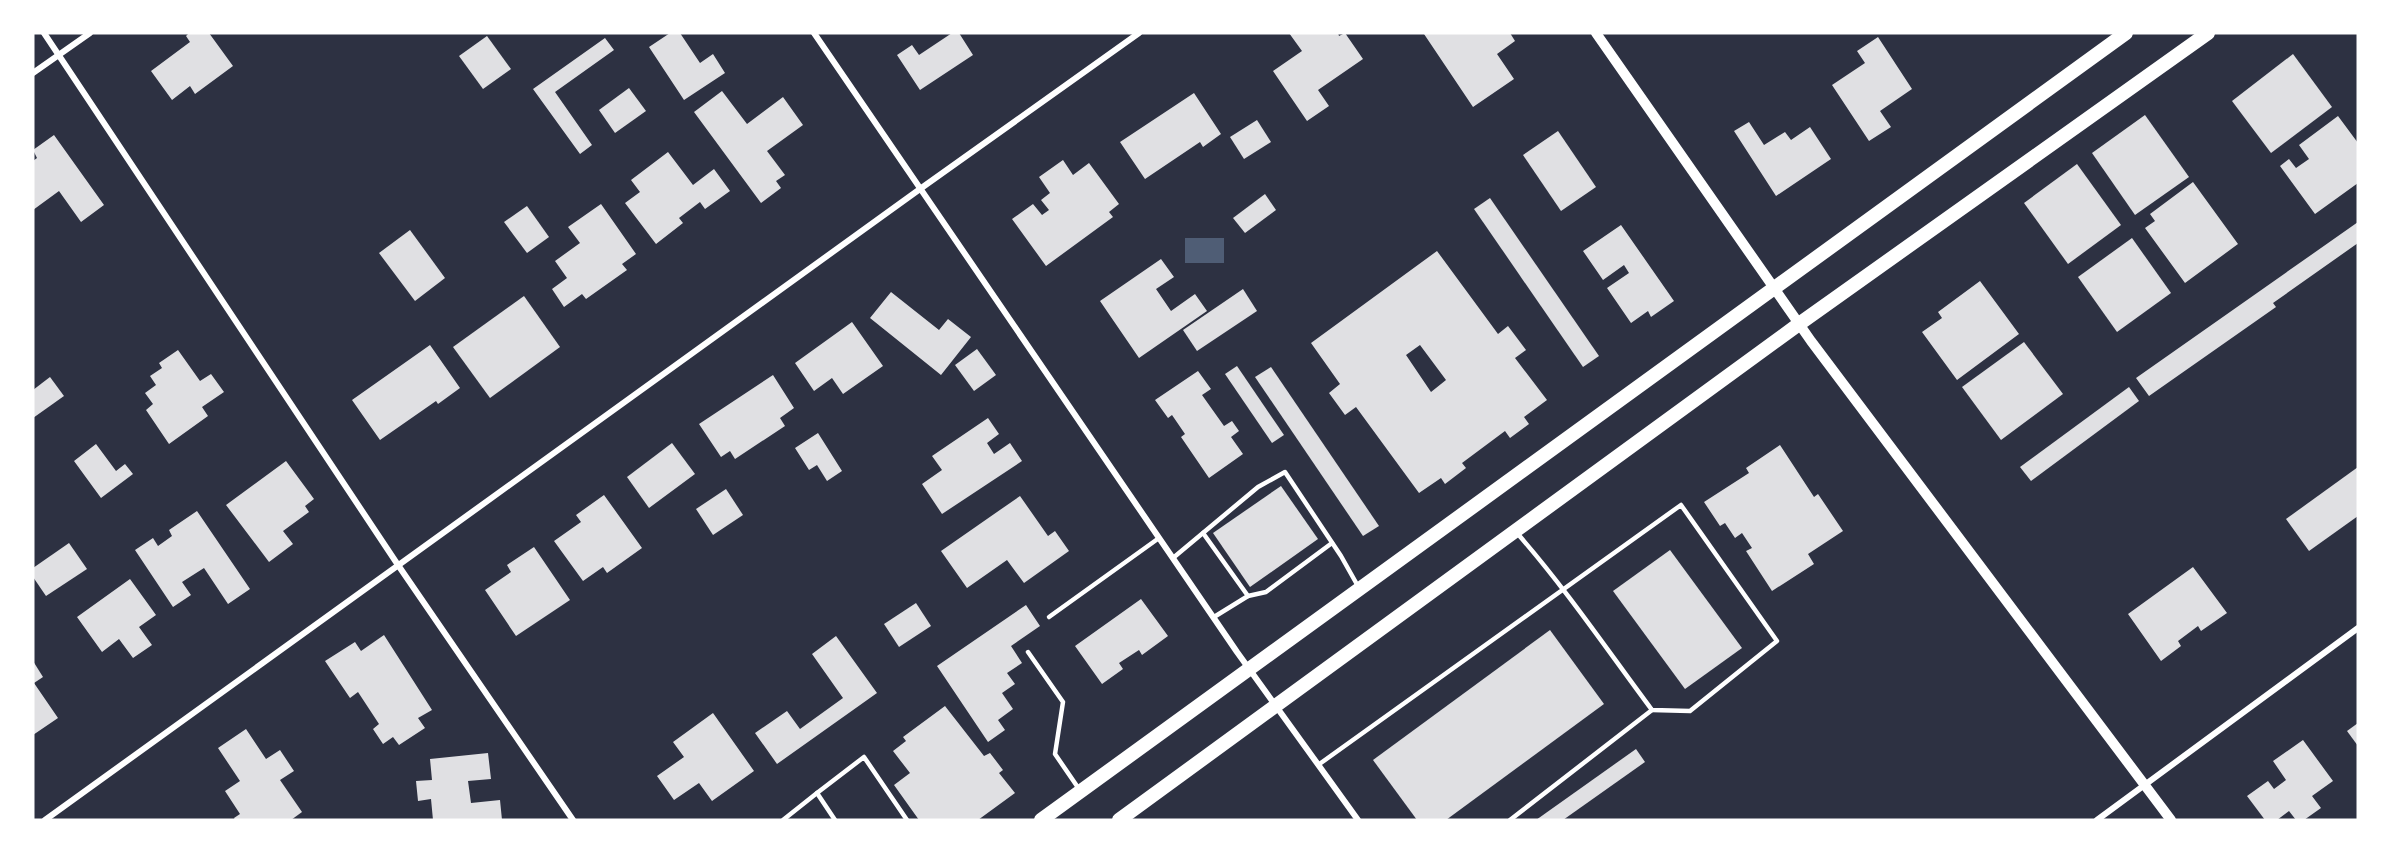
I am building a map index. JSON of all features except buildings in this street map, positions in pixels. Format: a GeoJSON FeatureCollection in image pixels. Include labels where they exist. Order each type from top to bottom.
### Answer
{"type":"FeatureCollection","features":[{"type":"Feature","properties":{"kind":"main road"},"geometry":{"type":"LineString","coordinates":[[1041,820],[2126,33]]}},
{"type":"Feature","properties":{"kind":"main road"},"geometry":{"type":"LineString","coordinates":[[1119,820],[1799,324],[2208,33]]}},
{"type":"Feature","properties":{"kind":"street"},"geometry":{"type":"LineString","coordinates":[[44,33],[398,565],[573,820]]}},
{"type":"Feature","properties":{"kind":"street"},"geometry":{"type":"LineString","coordinates":[[33,73],[90,33]]}},
{"type":"Feature","properties":{"kind":"street"},"geometry":{"type":"LineString","coordinates":[[814,33],[1249,669],[1358,820]]}},
{"type":"Feature","properties":{"kind":"street"},"geometry":{"type":"LineString","coordinates":[[45,820],[1139,33]]}},
{"type":"Feature","properties":{"kind":"street"},"geometry":{"type":"LineString","coordinates":[[1596,33],[1773,289],[2171,820]]}},
{"type":"Feature","properties":{"kind":"street"},"geometry":{"type":"LineString","coordinates":[[2097,820],[2358,628]]}},
{"type":"Feature","properties":{"kind":"lane"},"geometry":{"type":"LineString","coordinates":[[1173,558],[1258,487],[1285,472],[1360,589]]}},
{"type":"Feature","properties":{"kind":"lane"},"geometry":{"type":"LineString","coordinates":[[1318,765],[1681,505],[1777,641],[1690,711],[1652,710],[1510,820]]}},
{"type":"Feature","properties":{"kind":"lane"},"geometry":{"type":"LineString","coordinates":[[1516,531],[1652,710]]}},
{"type":"Feature","properties":{"kind":"lane"},"geometry":{"type":"LineString","coordinates":[[1203,533],[1248,596]]}},
{"type":"Feature","properties":{"kind":"lane"},"geometry":{"type":"LineString","coordinates":[[1049,617],[1159,538]]}},
{"type":"Feature","properties":{"kind":"lane"},"geometry":{"type":"LineString","coordinates":[[1214,617],[1248,596],[1266,592],[1332,543]]}},
{"type":"Feature","properties":{"kind":"lane"},"geometry":{"type":"LineString","coordinates":[[1028,652],[1063,702],[1055,753],[1081,791]]}},
{"type":"Feature","properties":{"kind":"lane"},"geometry":{"type":"LineString","coordinates":[[783,820],[864,757],[907,820]]}},
{"type":"Feature","properties":{"kind":"lane"},"geometry":{"type":"LineString","coordinates":[[817,793],[835,820]]}},
{"type":"Feature","properties":{"kind":"water"},"geometry":{"type":"Polygon","coordinates":[[[1185,238],[1224,238],[1224,263],[1185,263],[1185,238]]]}}]}
